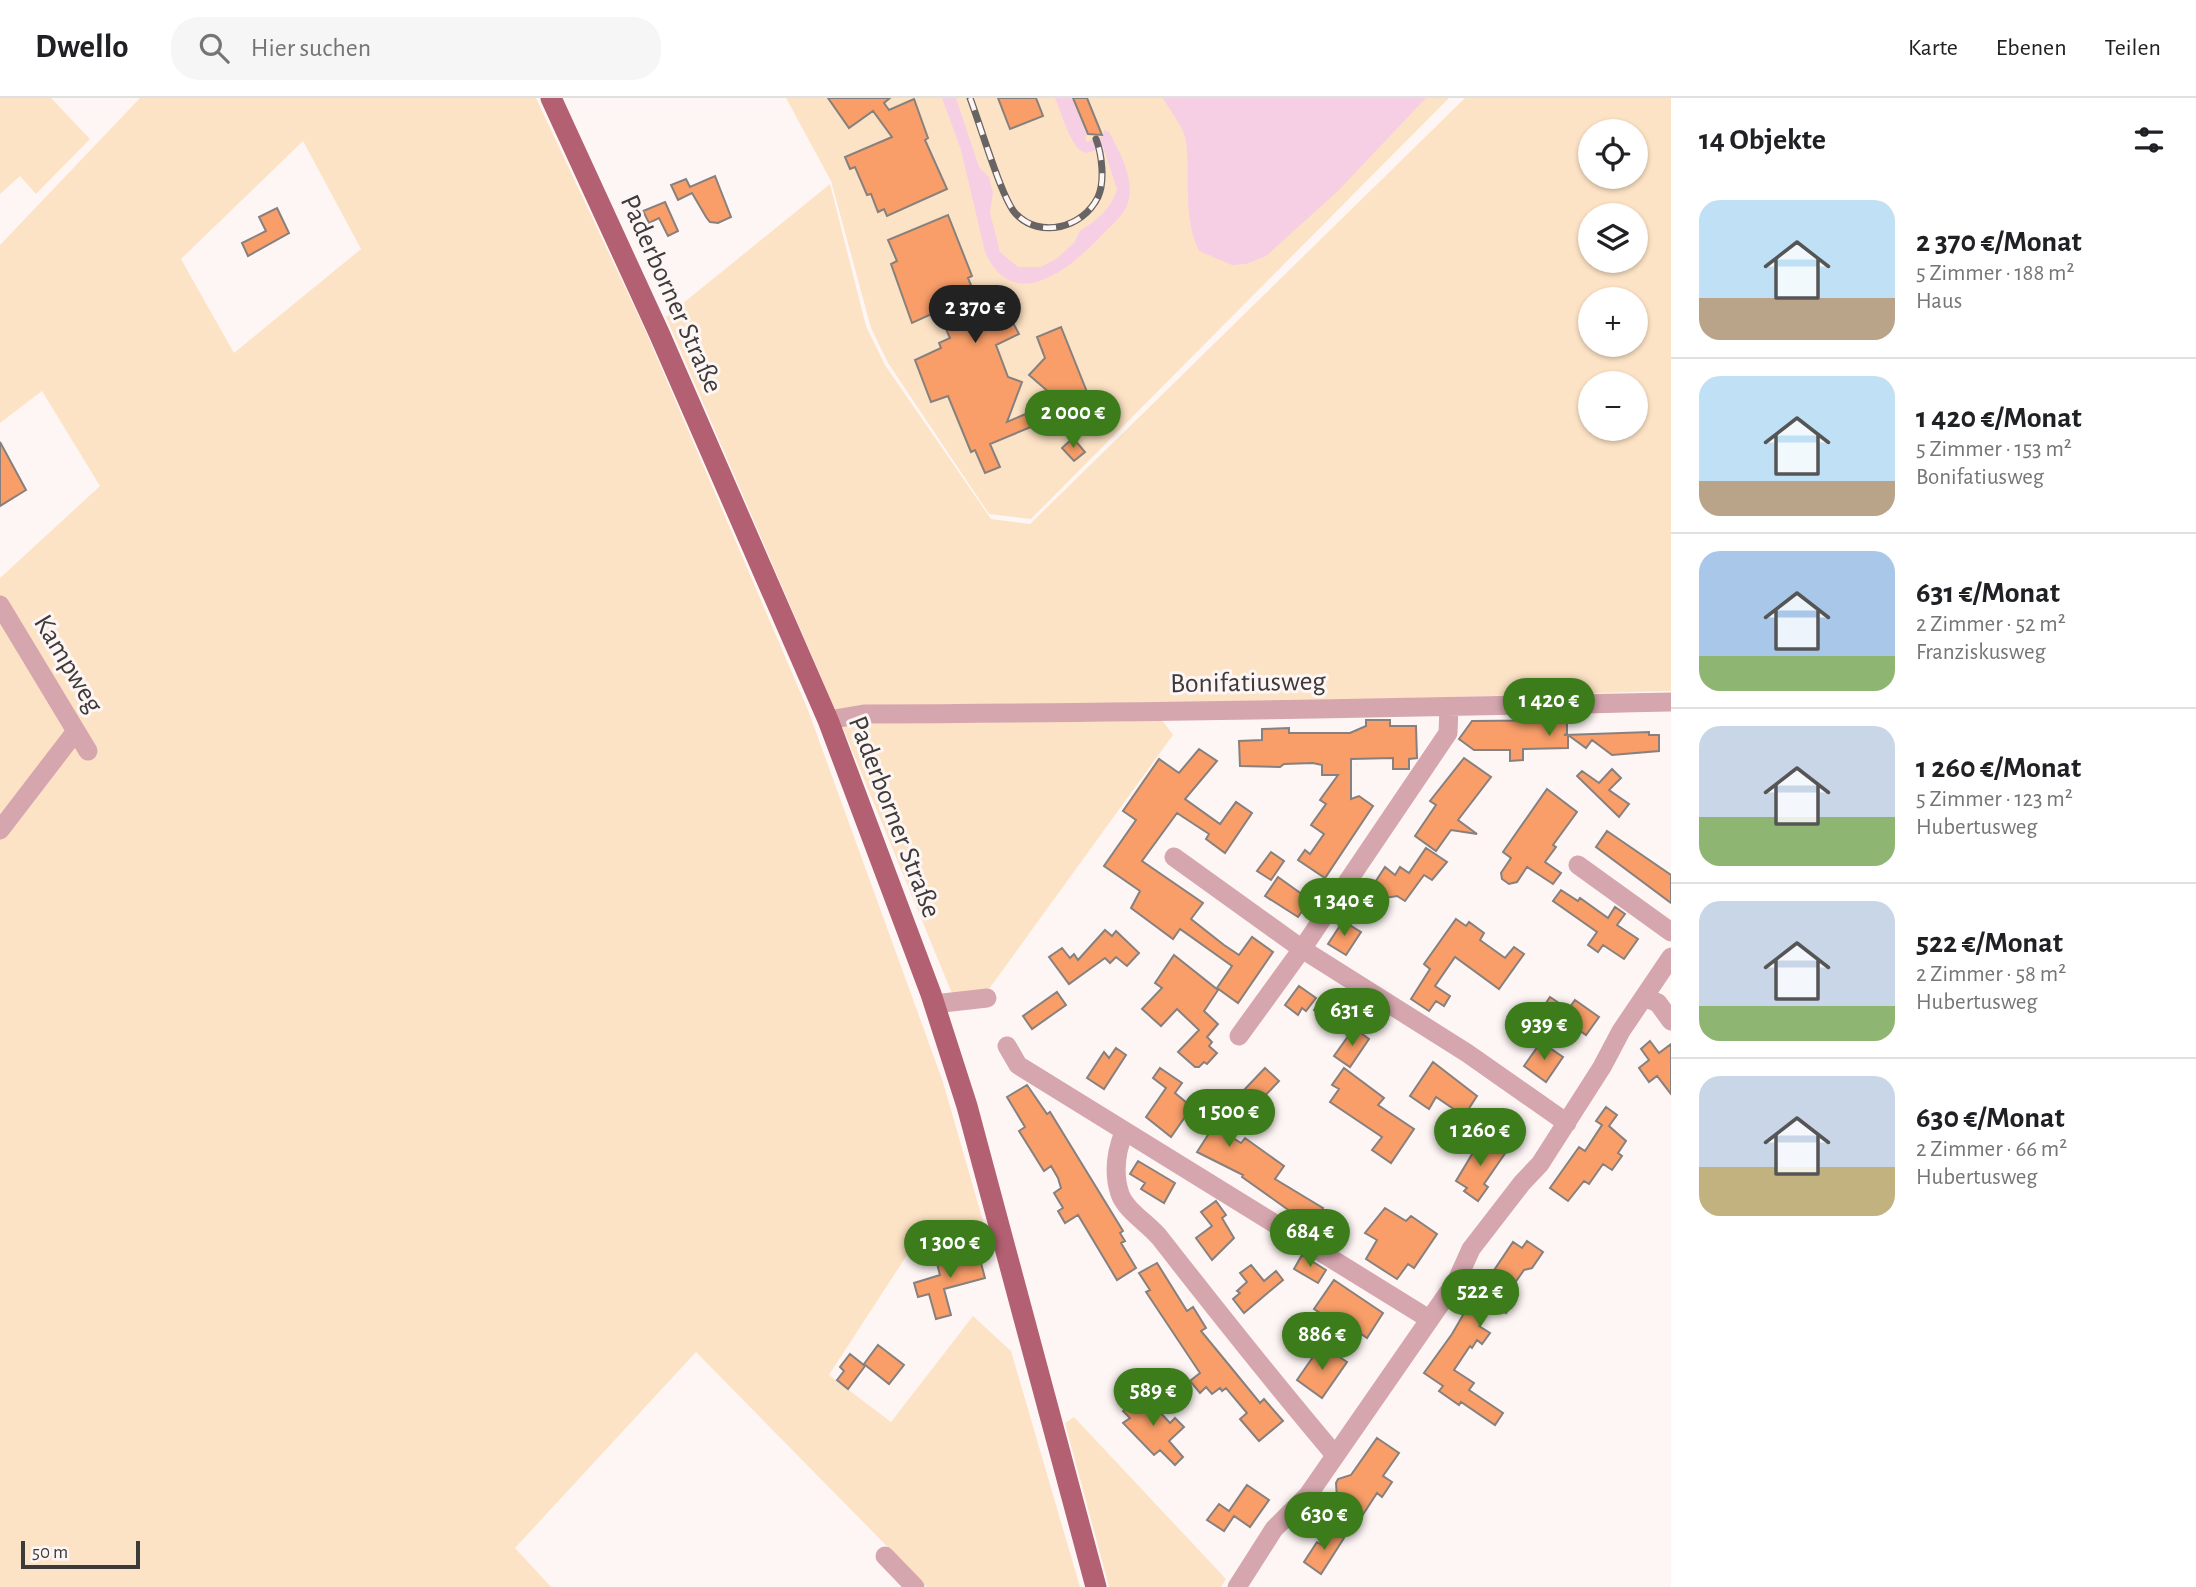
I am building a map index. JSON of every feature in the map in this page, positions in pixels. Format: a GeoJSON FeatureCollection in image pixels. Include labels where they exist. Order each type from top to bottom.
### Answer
{"type":"FeatureCollection","features":[{"type":"Feature","properties":{"kind":"main road","name":"Paderborner Straße"},"geometry":{"type":"LineString","coordinates":[[551,98],[659,333],[828,720],[934,1004],[967,1106],[1096,1587]]}},
{"type":"Feature","properties":{"kind":"street","name":"Kampweg"},"geometry":{"type":"LineString","coordinates":[[0,605],[88,751]]}},
{"type":"Feature","properties":{"kind":"street","name":"Bonifatiusweg"},"geometry":{"type":"LineString","coordinates":[[828,720],[864,715],[1166,713],[1293,708],[1671,702]]}},
{"type":"Feature","properties":{"kind":"street"},"geometry":{"type":"LineString","coordinates":[[1239,1035],[1303,949],[1448,733],[1449,707]]}},
{"type":"Feature","properties":{"kind":"street"},"geometry":{"type":"LineString","coordinates":[[0,830],[76,732]]}},
{"type":"Feature","properties":{"kind":"street"},"geometry":{"type":"LineString","coordinates":[[1174,857],[1303,949],[1467,1053],[1567,1123]]}},
{"type":"Feature","properties":{"kind":"street"},"geometry":{"type":"LineString","coordinates":[[1578,865],[1671,932]]}},
{"type":"Feature","properties":{"kind":"street"},"geometry":{"type":"LineString","coordinates":[[1237,1587],[1274,1529],[1308,1495],[1457,1280],[1471,1249],[1540,1164],[1602,1066],[1620,1031],[1671,957]]}},
{"type":"Feature","properties":{"kind":"street"},"geometry":{"type":"LineString","coordinates":[[1644,997],[1658,1003],[1671,1021]]}},
{"type":"Feature","properties":{"kind":"street"},"geometry":{"type":"LineString","coordinates":[[934,1004],[987,998]]}},
{"type":"Feature","properties":{"kind":"street"},"geometry":{"type":"LineString","coordinates":[[1007,1046],[1018,1065],[1429,1319]]}},
{"type":"Feature","properties":{"kind":"street"},"geometry":{"type":"LineString","coordinates":[[1124,1132],[1118,1147],[1115,1174],[1121,1198],[1156,1234],[1265,1372],[1335,1455]]}},
{"type":"Feature","properties":{"kind":"street"},"geometry":{"type":"LineString","coordinates":[[885,1556],[915,1587]]}},
{"type":"Feature","properties":{"kind":"shaded area"},"geometry":{"type":"Polygon","coordinates":[[[0,98],[51,98],[90,139],[36,194],[20,176],[0,194],[0,98]]]}},
{"type":"Feature","properties":{"kind":"shaded area"},"geometry":{"type":"Polygon","coordinates":[[[140,98],[536,98],[646,332],[808,710],[943,1082],[985,1228],[909,1252],[829,1375],[891,1422],[973,1316],[1011,1351],[1080,1587],[927,1587],[696,1352],[515,1548],[551,1587],[0,1587],[0,578],[100,486],[42,391],[0,423],[0,245],[140,98]],[[303,141],[181,259],[234,353],[361,249],[303,141]]]}},
{"type":"Feature","properties":{"kind":"shaded area"},"geometry":{"type":"Polygon","coordinates":[[[786,98],[1449,98],[1031,519],[989,514],[888,363],[871,328],[831,181],[786,98]]]}},
{"type":"Feature","properties":{"kind":"shaded area"},"geometry":{"type":"Polygon","coordinates":[[[942,98],[956,98],[979,167],[989,177],[993,192],[990,213],[1000,252],[1018,267],[1041,267],[1056,259],[1074,243],[1080,231],[1107,208],[1117,189],[1103,147],[1088,153],[1079,149],[1070,136],[1055,98],[1072,98],[1087,135],[1087,142],[1103,136],[1104,130],[1109,132],[1122,157],[1130,184],[1128,203],[1123,212],[1089,248],[1058,272],[1026,284],[1011,281],[997,271],[985,252],[961,150],[942,98]]]}},
{"type":"Feature","properties":{"kind":"shaded area"},"geometry":{"type":"Polygon","coordinates":[[[1163,98],[1426,98],[1338,191],[1266,256],[1246,264],[1232,265],[1199,251],[1190,224],[1185,137],[1163,98]]]}},
{"type":"Feature","properties":{"kind":"shaded area"},"geometry":{"type":"Polygon","coordinates":[[[1465,98],[1671,98],[1671,691],[1151,705],[1173,735],[989,989],[953,996],[843,728],[666,317],[830,184],[866,326],[885,365],[991,519],[1030,524],[1465,98]]]}},
{"type":"Feature","properties":{"kind":"shaded area"},"geometry":{"type":"Polygon","coordinates":[[[1074,1417],[1226,1579],[1221,1587],[1109,1587],[1065,1423],[1074,1417]]]}},
{"type":"Feature","properties":{"kind":"building"},"geometry":{"type":"Polygon","coordinates":[[[828,98],[890,98],[884,103],[889,110],[914,99],[928,138],[925,140],[947,189],[887,216],[884,209],[878,212],[855,167],[850,169],[845,157],[892,137],[873,111],[849,128],[828,98]]]}},
{"type":"Feature","properties":{"kind":"building"},"geometry":{"type":"Polygon","coordinates":[[[998,98],[1036,98],[1043,116],[1010,129],[998,98]]]}},
{"type":"Feature","properties":{"kind":"building"},"geometry":{"type":"Polygon","coordinates":[[[1073,98],[1087,98],[1102,135],[1088,134],[1073,98]]]}},
{"type":"Feature","properties":{"kind":"building"},"geometry":{"type":"Polygon","coordinates":[[[715,176],[731,217],[718,223],[710,222],[692,193],[678,200],[671,185],[686,179],[690,187],[715,176]]]}},
{"type":"Feature","properties":{"kind":"building"},"geometry":{"type":"Polygon","coordinates":[[[665,202],[678,231],[668,236],[659,218],[649,223],[643,211],[665,202]]]}},
{"type":"Feature","properties":{"kind":"building"},"geometry":{"type":"Polygon","coordinates":[[[277,208],[289,233],[248,256],[242,243],[266,231],[259,217],[277,208]]]}},
{"type":"Feature","properties":{"kind":"building"},"geometry":{"type":"Polygon","coordinates":[[[948,215],[972,276],[968,278],[978,302],[964,308],[975,332],[1009,315],[1019,334],[996,345],[1008,377],[1022,382],[1007,422],[1058,400],[1029,375],[1045,358],[1037,337],[1061,327],[1091,402],[990,444],[1000,467],[985,473],[975,450],[971,452],[948,396],[931,402],[915,360],[941,348],[939,343],[950,338],[938,311],[912,323],[891,264],[897,261],[888,240],[948,215]]]}},
{"type":"Feature","properties":{"kind":"building"},"geometry":{"type":"Polygon","coordinates":[[[1073,438],[1085,452],[1074,461],[1062,448],[1073,438]]]}},
{"type":"Feature","properties":{"kind":"building"},"geometry":{"type":"Polygon","coordinates":[[[0,442],[26,490],[0,506],[0,442]]]}},
{"type":"Feature","properties":{"kind":"building"},"geometry":{"type":"Polygon","coordinates":[[[1366,720],[1390,720],[1390,726],[1416,726],[1417,758],[1409,759],[1409,769],[1393,769],[1393,758],[1351,759],[1351,799],[1359,796],[1373,806],[1325,878],[1298,860],[1305,850],[1310,854],[1324,834],[1311,825],[1326,804],[1320,800],[1338,775],[1322,775],[1322,765],[1313,763],[1284,764],[1280,767],[1240,766],[1239,741],[1262,740],[1262,729],[1289,728],[1289,733],[1350,733],[1366,726],[1366,720]]]}},
{"type":"Feature","properties":{"kind":"building"},"geometry":{"type":"Polygon","coordinates":[[[1567,720],[1567,734],[1564,735],[1649,732],[1649,735],[1659,735],[1659,751],[1612,755],[1592,740],[1586,748],[1568,735],[1568,748],[1523,749],[1523,760],[1510,761],[1510,750],[1474,750],[1459,739],[1472,721],[1567,720]]]}},
{"type":"Feature","properties":{"kind":"building"},"geometry":{"type":"Polygon","coordinates":[[[1199,749],[1217,761],[1185,799],[1220,824],[1236,802],[1252,813],[1225,853],[1206,839],[1209,834],[1177,813],[1142,861],[1203,903],[1191,919],[1224,945],[1239,955],[1252,937],[1273,952],[1238,1003],[1217,988],[1232,966],[1180,929],[1173,939],[1131,908],[1140,891],[1104,866],[1136,820],[1123,811],[1159,759],[1179,773],[1199,749]]]}},
{"type":"Feature","properties":{"kind":"building"},"geometry":{"type":"Polygon","coordinates":[[[1464,758],[1491,777],[1458,820],[1477,834],[1451,830],[1436,851],[1415,836],[1436,805],[1430,801],[1464,758]]]}},
{"type":"Feature","properties":{"kind":"building"},"geometry":{"type":"Polygon","coordinates":[[[1612,769],[1621,778],[1609,790],[1629,804],[1619,817],[1577,776],[1582,771],[1599,783],[1612,769]]]}},
{"type":"Feature","properties":{"kind":"building"},"geometry":{"type":"Polygon","coordinates":[[[1547,789],[1577,812],[1553,845],[1556,847],[1545,862],[1561,873],[1553,884],[1527,867],[1517,882],[1509,884],[1502,879],[1501,873],[1511,858],[1503,852],[1547,789]]]}},
{"type":"Feature","properties":{"kind":"building"},"geometry":{"type":"Polygon","coordinates":[[[1607,831],[1671,875],[1671,903],[1596,847],[1607,831]]]}},
{"type":"Feature","properties":{"kind":"building"},"geometry":{"type":"Polygon","coordinates":[[[1426,848],[1447,862],[1432,880],[1424,875],[1405,901],[1397,896],[1367,901],[1375,889],[1372,887],[1385,867],[1395,875],[1400,867],[1409,873],[1426,848]]]}},
{"type":"Feature","properties":{"kind":"building"},"geometry":{"type":"Polygon","coordinates":[[[1271,852],[1284,861],[1271,880],[1257,871],[1271,852]]]}},
{"type":"Feature","properties":{"kind":"building"},"geometry":{"type":"Polygon","coordinates":[[[1278,877],[1310,900],[1298,917],[1265,896],[1278,877]]]}},
{"type":"Feature","properties":{"kind":"building"},"geometry":{"type":"Polygon","coordinates":[[[1561,890],[1578,901],[1580,898],[1608,918],[1615,907],[1625,914],[1617,925],[1638,939],[1624,959],[1603,945],[1598,952],[1588,945],[1597,932],[1553,901],[1561,890]]]}},
{"type":"Feature","properties":{"kind":"building"},"geometry":{"type":"Polygon","coordinates":[[[1456,919],[1466,926],[1469,922],[1484,933],[1480,940],[1505,958],[1514,947],[1524,954],[1499,989],[1455,957],[1435,986],[1450,996],[1444,1006],[1436,1001],[1429,1011],[1411,999],[1430,969],[1424,964],[1456,919]]]}},
{"type":"Feature","properties":{"kind":"building"},"geometry":{"type":"Polygon","coordinates":[[[1343,921],[1361,932],[1346,955],[1328,944],[1343,921]]]}},
{"type":"Feature","properties":{"kind":"building"},"geometry":{"type":"Polygon","coordinates":[[[1105,930],[1112,936],[1116,931],[1139,953],[1127,966],[1116,957],[1110,963],[1105,958],[1069,984],[1049,957],[1062,948],[1070,958],[1074,954],[1078,960],[1105,930]]]}},
{"type":"Feature","properties":{"kind":"building"},"geometry":{"type":"Polygon","coordinates":[[[1174,955],[1218,990],[1204,1011],[1218,1024],[1207,1037],[1212,1042],[1209,1046],[1217,1053],[1207,1064],[1204,1062],[1199,1067],[1195,1067],[1178,1052],[1199,1030],[1177,1009],[1161,1026],[1142,1009],[1162,988],[1155,983],[1174,955]]]}},
{"type":"Feature","properties":{"kind":"building"},"geometry":{"type":"Polygon","coordinates":[[[1299,986],[1316,998],[1306,1011],[1302,1008],[1298,1015],[1285,1005],[1299,986]]]}},
{"type":"Feature","properties":{"kind":"building"},"geometry":{"type":"Polygon","coordinates":[[[1057,992],[1066,1005],[1032,1029],[1023,1016],[1057,992]]]}},
{"type":"Feature","properties":{"kind":"building"},"geometry":{"type":"Polygon","coordinates":[[[1550,997],[1568,1009],[1560,1022],[1542,1009],[1550,997]]]}},
{"type":"Feature","properties":{"kind":"building"},"geometry":{"type":"Polygon","coordinates":[[[1322,999],[1337,1010],[1329,1021],[1314,1010],[1322,999]]]}},
{"type":"Feature","properties":{"kind":"building"},"geometry":{"type":"Polygon","coordinates":[[[1575,1000],[1599,1017],[1586,1035],[1562,1018],[1575,1000]]]}},
{"type":"Feature","properties":{"kind":"building"},"geometry":{"type":"Polygon","coordinates":[[[1354,1028],[1369,1039],[1350,1067],[1334,1056],[1354,1028]]]}},
{"type":"Feature","properties":{"kind":"building"},"geometry":{"type":"Polygon","coordinates":[[[1650,1041],[1659,1053],[1671,1044],[1671,1094],[1657,1076],[1649,1082],[1639,1068],[1649,1060],[1641,1049],[1650,1041]]]}},
{"type":"Feature","properties":{"kind":"building"},"geometry":{"type":"Polygon","coordinates":[[[1541,1042],[1563,1057],[1546,1082],[1524,1066],[1541,1042]]]}},
{"type":"Feature","properties":{"kind":"building"},"geometry":{"type":"Polygon","coordinates":[[[1116,1048],[1126,1055],[1104,1089],[1087,1078],[1104,1052],[1109,1058],[1116,1048]]]}},
{"type":"Feature","properties":{"kind":"building"},"geometry":{"type":"Polygon","coordinates":[[[1433,1062],[1477,1096],[1464,1116],[1436,1097],[1429,1109],[1410,1096],[1433,1062]]]}},
{"type":"Feature","properties":{"kind":"building"},"geometry":{"type":"Polygon","coordinates":[[[1160,1068],[1182,1083],[1175,1093],[1187,1103],[1206,1118],[1211,1112],[1222,1119],[1217,1128],[1241,1143],[1245,1138],[1284,1166],[1275,1179],[1323,1208],[1311,1226],[1242,1177],[1243,1175],[1197,1152],[1208,1135],[1185,1117],[1171,1137],[1146,1117],[1166,1088],[1153,1078],[1160,1068]]]}},
{"type":"Feature","properties":{"kind":"building"},"geometry":{"type":"Polygon","coordinates":[[[1265,1068],[1279,1081],[1259,1102],[1245,1089],[1265,1068]]]}},
{"type":"Feature","properties":{"kind":"building"},"geometry":{"type":"Polygon","coordinates":[[[1344,1068],[1384,1098],[1378,1105],[1414,1129],[1391,1163],[1372,1150],[1382,1137],[1330,1102],[1339,1089],[1332,1085],[1344,1068]]]}},
{"type":"Feature","properties":{"kind":"building"},"geometry":{"type":"Polygon","coordinates":[[[1027,1085],[1047,1114],[1050,1112],[1123,1231],[1120,1233],[1125,1241],[1121,1243],[1136,1268],[1117,1280],[1078,1215],[1065,1223],[1058,1211],[1063,1208],[1054,1193],[1061,1188],[1058,1178],[1051,1166],[1044,1171],[1019,1131],[1025,1127],[1007,1097],[1027,1085]]]}},
{"type":"Feature","properties":{"kind":"building"},"geometry":{"type":"Polygon","coordinates":[[[1606,1107],[1617,1115],[1609,1126],[1626,1141],[1618,1153],[1622,1156],[1612,1170],[1603,1164],[1589,1184],[1584,1181],[1568,1201],[1550,1188],[1579,1147],[1585,1151],[1602,1125],[1596,1121],[1606,1107]]]}},
{"type":"Feature","properties":{"kind":"building"},"geometry":{"type":"Polygon","coordinates":[[[1483,1136],[1506,1152],[1484,1184],[1488,1187],[1478,1201],[1464,1191],[1467,1188],[1456,1181],[1483,1136]]]}},
{"type":"Feature","properties":{"kind":"building"},"geometry":{"type":"Polygon","coordinates":[[[1138,1161],[1175,1183],[1164,1203],[1141,1189],[1145,1183],[1130,1174],[1138,1161]]]}},
{"type":"Feature","properties":{"kind":"building"},"geometry":{"type":"Polygon","coordinates":[[[1216,1201],[1226,1215],[1222,1218],[1234,1238],[1212,1260],[1196,1238],[1212,1226],[1201,1212],[1216,1201]]]}},
{"type":"Feature","properties":{"kind":"building"},"geometry":{"type":"Polygon","coordinates":[[[1385,1208],[1406,1221],[1411,1216],[1437,1234],[1414,1268],[1408,1264],[1397,1279],[1366,1259],[1377,1240],[1365,1233],[1385,1208]]]}},
{"type":"Feature","properties":{"kind":"building"},"geometry":{"type":"Polygon","coordinates":[[[1527,1241],[1543,1252],[1532,1268],[1524,1270],[1510,1290],[1518,1295],[1506,1313],[1493,1304],[1479,1326],[1490,1333],[1482,1344],[1477,1340],[1472,1348],[1470,1346],[1454,1370],[1474,1383],[1469,1390],[1503,1413],[1495,1425],[1439,1391],[1443,1386],[1424,1373],[1452,1334],[1463,1315],[1459,1312],[1466,1302],[1475,1291],[1478,1294],[1513,1242],[1522,1248],[1527,1241]]]}},
{"type":"Feature","properties":{"kind":"building"},"geometry":{"type":"Polygon","coordinates":[[[948,1252],[950,1260],[978,1252],[985,1278],[944,1289],[951,1315],[936,1319],[929,1294],[918,1297],[914,1283],[940,1275],[935,1256],[948,1252]]]}},
{"type":"Feature","properties":{"kind":"building"},"geometry":{"type":"Polygon","coordinates":[[[1302,1255],[1326,1270],[1318,1283],[1294,1269],[1302,1255]]]}},
{"type":"Feature","properties":{"kind":"building"},"geometry":{"type":"Polygon","coordinates":[[[1157,1263],[1187,1311],[1193,1307],[1206,1328],[1201,1331],[1260,1403],[1264,1399],[1283,1421],[1259,1441],[1240,1419],[1247,1413],[1226,1388],[1222,1391],[1220,1388],[1212,1394],[1206,1387],[1200,1393],[1190,1381],[1200,1373],[1146,1292],[1150,1290],[1139,1273],[1157,1263]]]}},
{"type":"Feature","properties":{"kind":"building"},"geometry":{"type":"Polygon","coordinates":[[[1251,1265],[1264,1281],[1276,1271],[1283,1280],[1244,1313],[1233,1299],[1247,1282],[1240,1273],[1251,1265]]]}},
{"type":"Feature","properties":{"kind":"building"},"geometry":{"type":"Polygon","coordinates":[[[1334,1280],[1383,1313],[1367,1338],[1334,1315],[1331,1320],[1314,1309],[1334,1280]]]}},
{"type":"Feature","properties":{"kind":"building"},"geometry":{"type":"Polygon","coordinates":[[[878,1345],[904,1365],[889,1384],[864,1364],[878,1345]]]}},
{"type":"Feature","properties":{"kind":"building"},"geometry":{"type":"Polygon","coordinates":[[[1324,1347],[1347,1362],[1322,1398],[1297,1380],[1315,1354],[1317,1356],[1324,1347]]]}},
{"type":"Feature","properties":{"kind":"building"},"geometry":{"type":"Polygon","coordinates":[[[850,1354],[865,1366],[848,1389],[837,1380],[844,1371],[840,1367],[850,1354]]]}},
{"type":"Feature","properties":{"kind":"building"},"geometry":{"type":"Polygon","coordinates":[[[1139,1395],[1144,1395],[1170,1423],[1175,1418],[1184,1427],[1169,1441],[1183,1457],[1175,1465],[1160,1450],[1154,1455],[1123,1423],[1130,1418],[1123,1411],[1139,1395]]]}},
{"type":"Feature","properties":{"kind":"building"},"geometry":{"type":"Polygon","coordinates":[[[1377,1438],[1399,1453],[1383,1476],[1392,1482],[1382,1497],[1377,1493],[1362,1516],[1337,1498],[1336,1483],[1338,1479],[1351,1475],[1377,1438]]]}},
{"type":"Feature","properties":{"kind":"building"},"geometry":{"type":"Polygon","coordinates":[[[1247,1485],[1269,1500],[1250,1527],[1234,1516],[1224,1531],[1207,1520],[1219,1504],[1229,1511],[1247,1485]]]}},
{"type":"Feature","properties":{"kind":"building"},"geometry":{"type":"Polygon","coordinates":[[[1332,1529],[1344,1538],[1321,1574],[1304,1562],[1317,1542],[1322,1545],[1332,1529]]]}},
{"type":"Feature","properties":{"kind":"railway"},"geometry":{"type":"LineString","coordinates":[[970,98],[1010,206],[1026,222],[1037,226],[1049,228],[1072,223],[1091,208],[1098,197],[1102,176],[1096,139]]}}]}
